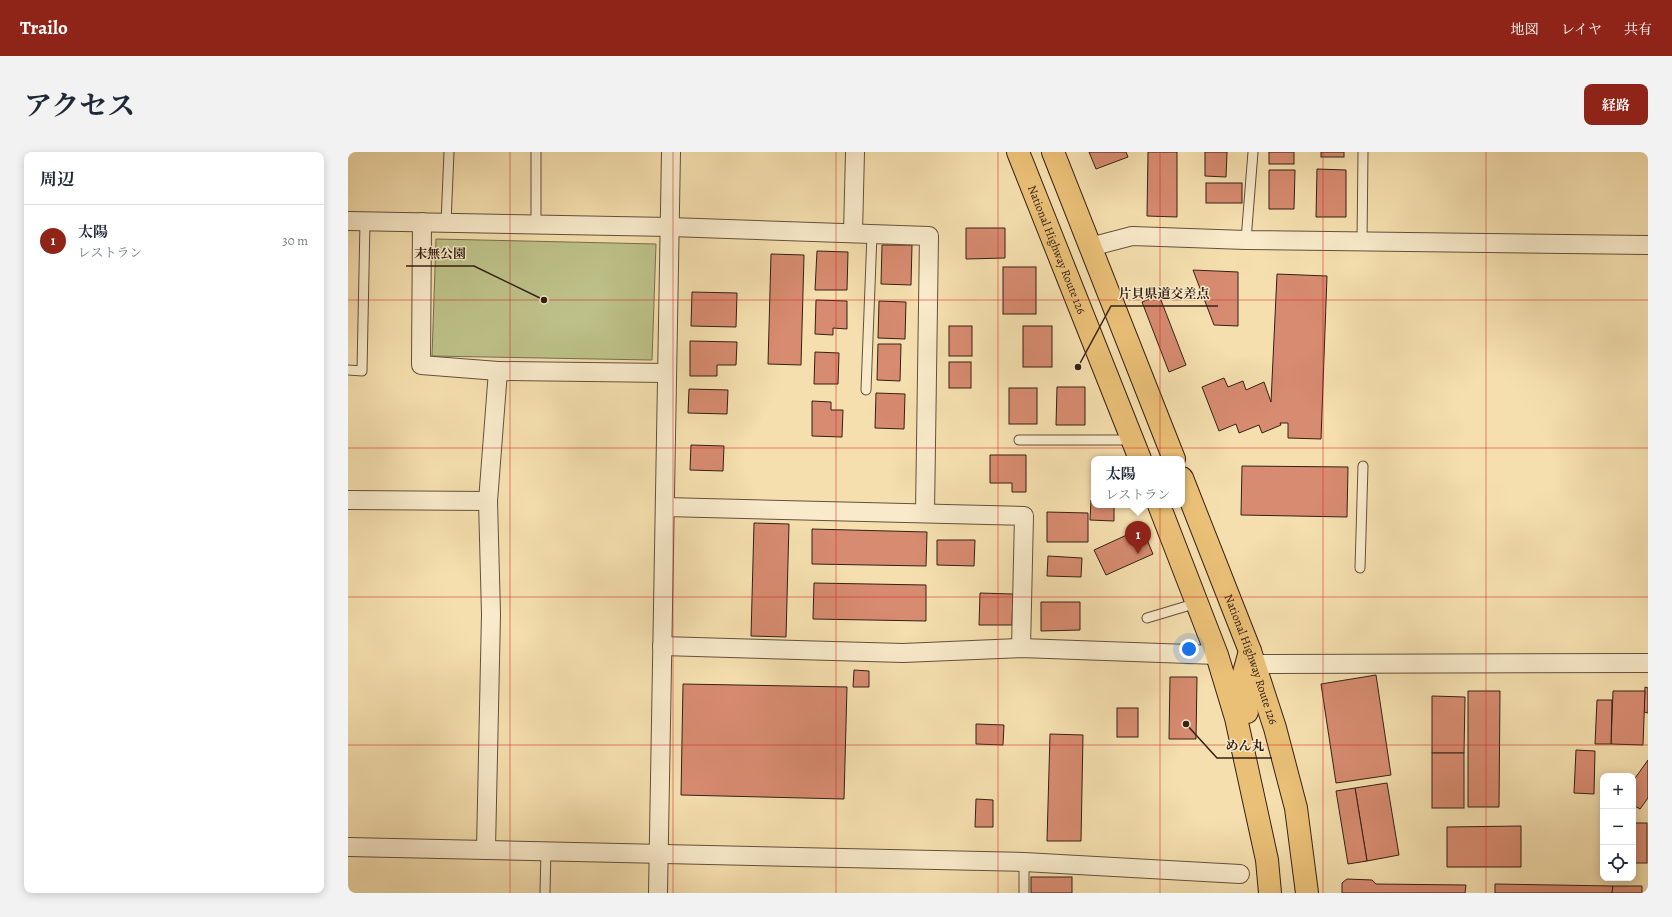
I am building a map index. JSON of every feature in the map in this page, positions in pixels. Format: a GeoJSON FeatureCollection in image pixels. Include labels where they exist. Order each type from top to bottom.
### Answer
{"type":"FeatureCollection","features":[{"type":"Feature","properties":{"kind":"highway","name":"National Highway Route 126"},"geometry":{"type":"LineString","coordinates":[[1018,152],[1137,449]]}},
{"type":"Feature","properties":{"kind":"highway"},"geometry":{"type":"LineString","coordinates":[[1054,152],[1173,456]]}},
{"type":"Feature","properties":{"kind":"highway","name":"National Highway Route 126"},"geometry":{"type":"LineString","coordinates":[[1185,485],[1223,580],[1252,658],[1275,728],[1296,808],[1307,893]]}},
{"type":"Feature","properties":{"kind":"highway"},"geometry":{"type":"LineString","coordinates":[[1160,508],[1217,655],[1236,718],[1267,860],[1270,893]]}},
{"type":"Feature","properties":{"kind":"highway"},"geometry":{"type":"LineString","coordinates":[[1217,655],[1223,638],[1223,580]]}},
{"type":"Feature","properties":{"kind":"highway"},"geometry":{"type":"LineString","coordinates":[[1242,746],[1248,715],[1241,684],[1252,658]]}},
{"type":"Feature","properties":{"kind":"street"},"geometry":{"type":"LineString","coordinates":[[658,893],[672,152]]}},
{"type":"Feature","properties":{"kind":"street"},"geometry":{"type":"LineString","coordinates":[[853,233],[854,152]]}},
{"type":"Feature","properties":{"kind":"street"},"geometry":{"type":"LineString","coordinates":[[357,221],[670,227],[929,236],[926,513]]}},
{"type":"Feature","properties":{"kind":"street"},"geometry":{"type":"LineString","coordinates":[[422,222],[421,365],[498,371],[667,374]]}},
{"type":"Feature","properties":{"kind":"street"},"geometry":{"type":"LineString","coordinates":[[1090,247],[1132,236],[1246,240],[1648,245]]}},
{"type":"Feature","properties":{"kind":"street"},"geometry":{"type":"LineString","coordinates":[[486,849],[491,614],[488,501],[498,371]]}},
{"type":"Feature","properties":{"kind":"street"},"geometry":{"type":"LineString","coordinates":[[348,500],[488,501]]}},
{"type":"Feature","properties":{"kind":"street"},"geometry":{"type":"LineString","coordinates":[[665,507],[1024,516],[1021,648]]}},
{"type":"Feature","properties":{"kind":"street"},"geometry":{"type":"LineString","coordinates":[[662,646],[904,653],[1021,648],[1217,655]]}},
{"type":"Feature","properties":{"kind":"street"},"geometry":{"type":"LineString","coordinates":[[1252,658],[1648,663]]}},
{"type":"Feature","properties":{"kind":"street"},"geometry":{"type":"LineString","coordinates":[[348,847],[546,850],[1024,862],[1240,874]]}},
{"type":"Feature","properties":{"kind":"lane"},"geometry":{"type":"LineString","coordinates":[[446,223],[449,152]]}},
{"type":"Feature","properties":{"kind":"lane"},"geometry":{"type":"LineString","coordinates":[[536,152],[536,225]]}},
{"type":"Feature","properties":{"kind":"lane"},"geometry":{"type":"LineString","coordinates":[[1246,240],[1253,152]]}},
{"type":"Feature","properties":{"kind":"lane"},"geometry":{"type":"LineString","coordinates":[[1362,242],[1363,152]]}},
{"type":"Feature","properties":{"kind":"lane"},"geometry":{"type":"LineString","coordinates":[[348,370],[362,371],[357,221]]}},
{"type":"Feature","properties":{"kind":"lane"},"geometry":{"type":"LineString","coordinates":[[866,390],[872,234]]}},
{"type":"Feature","properties":{"kind":"lane"},"geometry":{"type":"LineString","coordinates":[[1019,440],[1137,449]]}},
{"type":"Feature","properties":{"kind":"lane"},"geometry":{"type":"LineString","coordinates":[[1360,568],[1363,466]]}},
{"type":"Feature","properties":{"kind":"lane"},"geometry":{"type":"LineString","coordinates":[[1147,618],[1197,603]]}},
{"type":"Feature","properties":{"kind":"lane"},"geometry":{"type":"LineString","coordinates":[[545,893],[546,850]]}},
{"type":"Feature","properties":{"kind":"lane"},"geometry":{"type":"LineString","coordinates":[[1024,862],[1024,893]]}},
{"type":"Feature","properties":{"kind":"green space"},"geometry":{"type":"Polygon","coordinates":[[[436,239],[656,244],[652,360],[432,356],[436,239]]]}},
{"type":"Feature","properties":{"kind":"building"},"geometry":{"type":"Polygon","coordinates":[[[1089,152],[1126,152],[1128,157],[1096,169],[1089,152]]]}},
{"type":"Feature","properties":{"kind":"building"},"geometry":{"type":"Polygon","coordinates":[[[1148,152],[1177,152],[1177,217],[1147,216],[1148,152]]]}},
{"type":"Feature","properties":{"kind":"building"},"geometry":{"type":"Polygon","coordinates":[[[1205,152],[1227,152],[1226,177],[1205,176],[1205,152]]]}},
{"type":"Feature","properties":{"kind":"building"},"geometry":{"type":"Polygon","coordinates":[[[1269,152],[1294,152],[1294,164],[1269,164],[1269,152]]]}},
{"type":"Feature","properties":{"kind":"building"},"geometry":{"type":"Polygon","coordinates":[[[1321,152],[1344,152],[1344,157],[1321,157],[1321,152]]]}},
{"type":"Feature","properties":{"kind":"building"},"geometry":{"type":"Polygon","coordinates":[[[1317,169],[1346,170],[1346,217],[1316,217],[1317,169]]]}},
{"type":"Feature","properties":{"kind":"building"},"geometry":{"type":"Polygon","coordinates":[[[1269,170],[1295,170],[1294,209],[1269,209],[1269,170]]]}},
{"type":"Feature","properties":{"kind":"building"},"geometry":{"type":"Polygon","coordinates":[[[1206,183],[1242,183],[1242,203],[1206,203],[1206,183]]]}},
{"type":"Feature","properties":{"kind":"building"},"geometry":{"type":"Polygon","coordinates":[[[966,228],[1005,228],[1005,258],[966,259],[966,228]]]}},
{"type":"Feature","properties":{"kind":"building"},"geometry":{"type":"Polygon","coordinates":[[[882,245],[912,245],[911,285],[881,284],[882,245]]]}},
{"type":"Feature","properties":{"kind":"building"},"geometry":{"type":"Polygon","coordinates":[[[817,251],[848,252],[847,290],[815,290],[817,251]]]}},
{"type":"Feature","properties":{"kind":"building"},"geometry":{"type":"Polygon","coordinates":[[[771,254],[804,255],[801,365],[768,364],[771,254]]]}},
{"type":"Feature","properties":{"kind":"building"},"geometry":{"type":"Polygon","coordinates":[[[1003,267],[1036,267],[1036,314],[1003,314],[1003,267]]]}},
{"type":"Feature","properties":{"kind":"building"},"geometry":{"type":"Polygon","coordinates":[[[1193,270],[1238,272],[1238,326],[1214,325],[1193,270]]]}},
{"type":"Feature","properties":{"kind":"building"},"geometry":{"type":"Polygon","coordinates":[[[1277,274],[1327,276],[1321,439],[1288,438],[1288,423],[1280,423],[1281,425],[1262,433],[1259,425],[1239,433],[1236,424],[1219,431],[1202,387],[1224,378],[1228,387],[1243,381],[1246,390],[1264,382],[1271,402],[1277,274]]]}},
{"type":"Feature","properties":{"kind":"building"},"geometry":{"type":"Polygon","coordinates":[[[692,292],[737,293],[736,327],[691,326],[692,292]]]}},
{"type":"Feature","properties":{"kind":"building"},"geometry":{"type":"Polygon","coordinates":[[[1159,295],[1186,365],[1169,372],[1142,302],[1159,295]]]}},
{"type":"Feature","properties":{"kind":"building"},"geometry":{"type":"Polygon","coordinates":[[[816,300],[847,301],[847,329],[833,328],[833,335],[815,334],[816,300]]]}},
{"type":"Feature","properties":{"kind":"building"},"geometry":{"type":"Polygon","coordinates":[[[879,301],[906,302],[905,339],[878,338],[879,301]]]}},
{"type":"Feature","properties":{"kind":"building"},"geometry":{"type":"Polygon","coordinates":[[[949,326],[972,326],[972,356],[949,356],[949,326]]]}},
{"type":"Feature","properties":{"kind":"building"},"geometry":{"type":"Polygon","coordinates":[[[1023,326],[1052,326],[1052,367],[1023,367],[1023,326]]]}},
{"type":"Feature","properties":{"kind":"building"},"geometry":{"type":"Polygon","coordinates":[[[690,341],[737,342],[736,365],[717,365],[717,376],[690,376],[690,341]]]}},
{"type":"Feature","properties":{"kind":"building"},"geometry":{"type":"Polygon","coordinates":[[[878,344],[901,344],[900,381],[877,380],[878,344]]]}},
{"type":"Feature","properties":{"kind":"building"},"geometry":{"type":"Polygon","coordinates":[[[815,352],[839,353],[838,384],[814,384],[815,352]]]}},
{"type":"Feature","properties":{"kind":"building"},"geometry":{"type":"Polygon","coordinates":[[[949,362],[971,362],[971,388],[949,388],[949,362]]]}},
{"type":"Feature","properties":{"kind":"building"},"geometry":{"type":"Polygon","coordinates":[[[1057,387],[1085,387],[1085,425],[1056,425],[1057,387]]]}},
{"type":"Feature","properties":{"kind":"building"},"geometry":{"type":"Polygon","coordinates":[[[1009,388],[1037,388],[1037,424],[1009,424],[1009,388]]]}},
{"type":"Feature","properties":{"kind":"building"},"geometry":{"type":"Polygon","coordinates":[[[689,389],[728,390],[727,414],[688,413],[689,389]]]}},
{"type":"Feature","properties":{"kind":"building"},"geometry":{"type":"Polygon","coordinates":[[[876,393],[905,394],[904,429],[875,428],[876,393]]]}},
{"type":"Feature","properties":{"kind":"building"},"geometry":{"type":"Polygon","coordinates":[[[812,401],[831,402],[831,410],[843,410],[842,437],[812,436],[812,401]]]}},
{"type":"Feature","properties":{"kind":"building"},"geometry":{"type":"Polygon","coordinates":[[[691,445],[724,446],[723,471],[690,470],[691,445]]]}},
{"type":"Feature","properties":{"kind":"building"},"geometry":{"type":"Polygon","coordinates":[[[990,455],[1026,455],[1026,492],[1012,492],[1012,483],[990,483],[990,455]]]}},
{"type":"Feature","properties":{"kind":"building"},"geometry":{"type":"Polygon","coordinates":[[[1242,466],[1348,467],[1347,517],[1241,515],[1242,466]]]}},
{"type":"Feature","properties":{"kind":"building"},"geometry":{"type":"Polygon","coordinates":[[[1091,500],[1091,508],[1114,508],[1114,521],[1090,520],[1091,500]]]}},
{"type":"Feature","properties":{"kind":"building"},"geometry":{"type":"Polygon","coordinates":[[[1047,512],[1088,513],[1088,542],[1047,542],[1047,512]]]}},
{"type":"Feature","properties":{"kind":"building"},"geometry":{"type":"Polygon","coordinates":[[[754,523],[789,524],[786,637],[751,636],[754,523]]]}},
{"type":"Feature","properties":{"kind":"building"},"geometry":{"type":"Polygon","coordinates":[[[1142,528],[1153,554],[1106,575],[1094,550],[1142,528]]]}},
{"type":"Feature","properties":{"kind":"building"},"geometry":{"type":"Polygon","coordinates":[[[812,529],[927,532],[926,566],[812,564],[812,529]]]}},
{"type":"Feature","properties":{"kind":"building"},"geometry":{"type":"Polygon","coordinates":[[[937,540],[975,540],[974,566],[937,565],[937,540]]]}},
{"type":"Feature","properties":{"kind":"building"},"geometry":{"type":"Polygon","coordinates":[[[1048,556],[1082,558],[1081,577],[1047,576],[1048,556]]]}},
{"type":"Feature","properties":{"kind":"building"},"geometry":{"type":"Polygon","coordinates":[[[814,583],[926,585],[926,621],[813,619],[814,583]]]}},
{"type":"Feature","properties":{"kind":"building"},"geometry":{"type":"Polygon","coordinates":[[[980,593],[1013,594],[1012,625],[979,625],[980,593]]]}},
{"type":"Feature","properties":{"kind":"building"},"geometry":{"type":"Polygon","coordinates":[[[1041,602],[1080,602],[1080,630],[1041,631],[1041,602]]]}},
{"type":"Feature","properties":{"kind":"building"},"geometry":{"type":"Polygon","coordinates":[[[854,670],[869,671],[869,687],[853,687],[854,670]]]}},
{"type":"Feature","properties":{"kind":"building"},"geometry":{"type":"Polygon","coordinates":[[[1376,675],[1391,775],[1336,783],[1321,684],[1376,675]]]}},
{"type":"Feature","properties":{"kind":"building"},"geometry":{"type":"Polygon","coordinates":[[[1170,677],[1197,677],[1196,739],[1169,739],[1170,677]]]}},
{"type":"Feature","properties":{"kind":"building"},"geometry":{"type":"Polygon","coordinates":[[[683,684],[847,687],[844,799],[681,795],[683,684]]]}},
{"type":"Feature","properties":{"kind":"building"},"geometry":{"type":"Polygon","coordinates":[[[1645,687],[1648,688],[1648,713],[1644,712],[1645,687]]]}},
{"type":"Feature","properties":{"kind":"building"},"geometry":{"type":"Polygon","coordinates":[[[1468,691],[1500,691],[1499,807],[1468,807],[1468,691]]]}},
{"type":"Feature","properties":{"kind":"building"},"geometry":{"type":"Polygon","coordinates":[[[1613,691],[1645,691],[1643,745],[1611,744],[1613,691]]]}},
{"type":"Feature","properties":{"kind":"building"},"geometry":{"type":"Polygon","coordinates":[[[1432,696],[1465,697],[1464,753],[1432,753],[1432,696]]]}},
{"type":"Feature","properties":{"kind":"building"},"geometry":{"type":"Polygon","coordinates":[[[1597,700],[1612,700],[1611,744],[1595,744],[1597,700]]]}},
{"type":"Feature","properties":{"kind":"building"},"geometry":{"type":"Polygon","coordinates":[[[1117,708],[1138,708],[1138,737],[1117,737],[1117,708]]]}},
{"type":"Feature","properties":{"kind":"building"},"geometry":{"type":"Polygon","coordinates":[[[976,724],[1004,725],[1003,745],[976,744],[976,724]]]}},
{"type":"Feature","properties":{"kind":"building"},"geometry":{"type":"Polygon","coordinates":[[[1050,734],[1083,735],[1081,841],[1047,841],[1050,734]]]}},
{"type":"Feature","properties":{"kind":"building"},"geometry":{"type":"Polygon","coordinates":[[[1576,750],[1595,751],[1594,794],[1574,793],[1576,750]]]}},
{"type":"Feature","properties":{"kind":"building"},"geometry":{"type":"Polygon","coordinates":[[[1432,753],[1464,753],[1464,808],[1432,808],[1432,753]]]}},
{"type":"Feature","properties":{"kind":"building"},"geometry":{"type":"Polygon","coordinates":[[[1648,760],[1648,798],[1640,809],[1636,807],[1636,777],[1648,760]]]}},
{"type":"Feature","properties":{"kind":"building"},"geometry":{"type":"Polygon","coordinates":[[[1387,783],[1399,855],[1367,861],[1355,788],[1387,783]]]}},
{"type":"Feature","properties":{"kind":"building"},"geometry":{"type":"Polygon","coordinates":[[[1355,788],[1367,861],[1348,864],[1336,791],[1355,788]]]}},
{"type":"Feature","properties":{"kind":"building"},"geometry":{"type":"Polygon","coordinates":[[[976,799],[993,800],[993,827],[975,827],[976,799]]]}},
{"type":"Feature","properties":{"kind":"building"},"geometry":{"type":"Polygon","coordinates":[[[1636,823],[1647,823],[1647,863],[1636,863],[1636,823]]]}},
{"type":"Feature","properties":{"kind":"building"},"geometry":{"type":"Polygon","coordinates":[[[1521,826],[1521,867],[1447,867],[1447,827],[1521,826]]]}},
{"type":"Feature","properties":{"kind":"building"},"geometry":{"type":"Polygon","coordinates":[[[1031,877],[1072,877],[1072,893],[1031,893],[1031,877]]]}},
{"type":"Feature","properties":{"kind":"building"},"geometry":{"type":"Polygon","coordinates":[[[1347,879],[1372,880],[1376,884],[1466,885],[1465,893],[1342,893],[1342,883],[1347,879]]]}},
{"type":"Feature","properties":{"kind":"building"},"geometry":{"type":"Polygon","coordinates":[[[1495,884],[1613,886],[1612,893],[1495,893],[1495,884]]]}},
{"type":"Feature","properties":{"kind":"building"},"geometry":{"type":"Polygon","coordinates":[[[1613,886],[1642,886],[1642,893],[1612,893],[1613,886]]]}},
{"type":"Feature","properties":{"kind":"place","name":"末無公園"},"geometry":{"type":"Point","coordinates":[544,300]}},
{"type":"Feature","properties":{"kind":"place","name":"片貝県道交差点"},"geometry":{"type":"Point","coordinates":[1078,367]}},
{"type":"Feature","properties":{"kind":"place","name":"太陽"},"geometry":{"type":"Point","coordinates":[1138,554]}},
{"type":"Feature","properties":{"kind":"place","name":"めん丸"},"geometry":{"type":"Point","coordinates":[1186,724]}}]}
